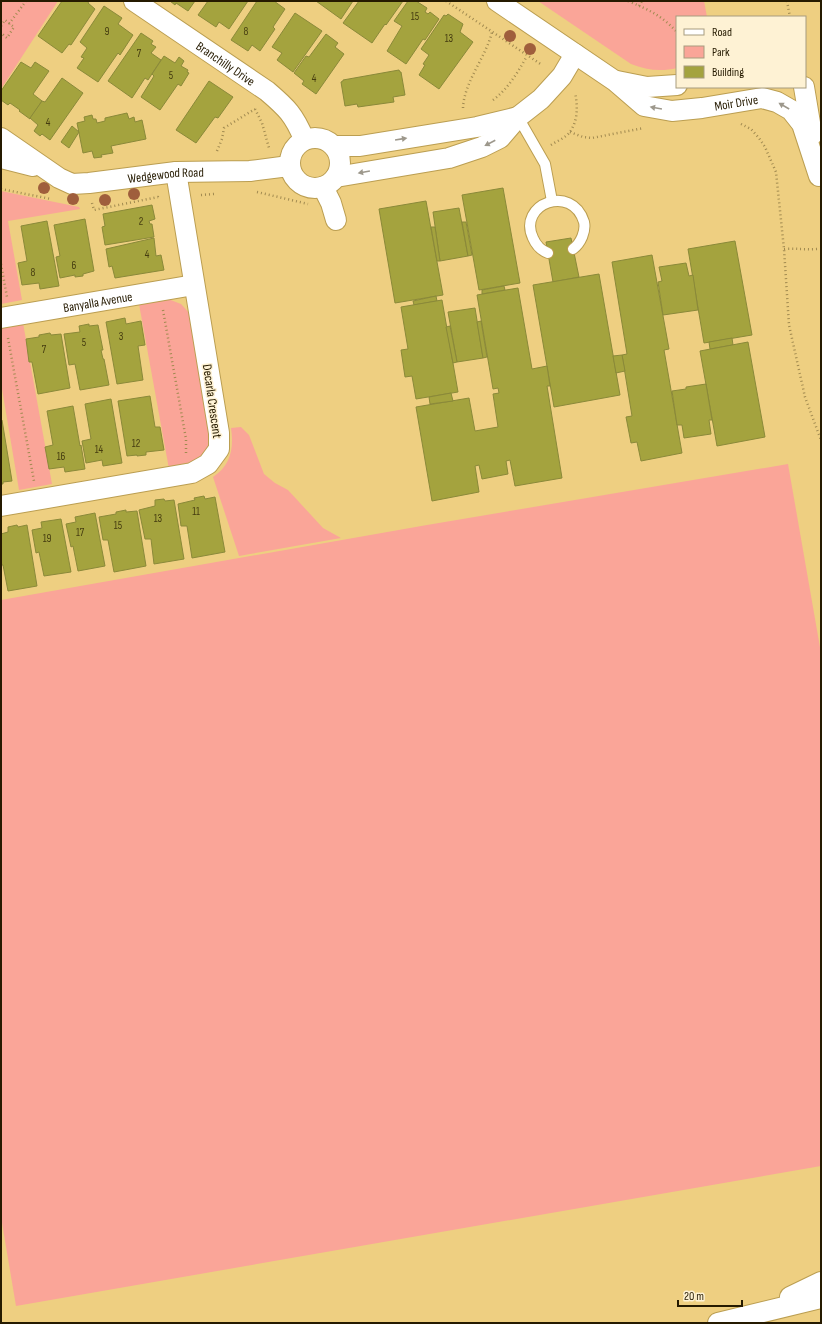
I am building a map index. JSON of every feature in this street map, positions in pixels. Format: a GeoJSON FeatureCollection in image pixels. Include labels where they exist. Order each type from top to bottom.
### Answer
{"type":"FeatureCollection","features":[{"type":"Feature","properties":{"kind":"street","name":"Branchilly Drive"},"geometry":{"type":"LineString","coordinates":[[134,1],[267,91],[286,107],[297,122],[304,139]]}},
{"type":"Feature","properties":{"kind":"street","name":"Moir Drive"},"geometry":{"type":"LineString","coordinates":[[496,1],[615,81],[644,106],[672,111],[702,108],[762,98],[777,102],[791,110],[802,124],[820,182]]}},
{"type":"Feature","properties":{"kind":"street"},"geometry":{"type":"LineString","coordinates":[[324,189],[339,170],[340,161],[338,154],[334,146],[328,141],[312,137],[304,139],[292,150],[289,158],[289,166],[291,174],[301,185],[316,189],[324,189],[450,158],[482,148],[500,138],[518,117],[541,99],[562,76],[575,54]]}},
{"type":"Feature","properties":{"kind":"street","name":"Moir Drive"},"geometry":{"type":"LineString","coordinates":[[615,81],[647,87],[676,85]]}},
{"type":"Feature","properties":{"kind":"street"},"geometry":{"type":"LineString","coordinates":[[804,88],[820,182]]}},
{"type":"Feature","properties":{"kind":"street"},"geometry":{"type":"LineString","coordinates":[[334,146],[360,146],[477,127],[518,117]]}},
{"type":"Feature","properties":{"kind":"street","name":"Wedgewood Road"},"geometry":{"type":"LineString","coordinates":[[1,138],[59,178],[72,184],[176,172],[250,171],[289,166]]}},
{"type":"Feature","properties":{"kind":"street","name":"Wedgewood Road"},"geometry":{"type":"LineString","coordinates":[[1,158],[47,169]]}},
{"type":"Feature","properties":{"kind":"street","name":"Decarla Crescent"},"geometry":{"type":"LineString","coordinates":[[1,506],[192,473],[208,464],[219,449],[219,433],[176,172]]}},
{"type":"Feature","properties":{"kind":"street"},"geometry":{"type":"LineString","coordinates":[[324,189],[332,203],[336,220]]}},
{"type":"Feature","properties":{"kind":"street","name":"Banyalla Avenue"},"geometry":{"type":"LineString","coordinates":[[4,326],[194,285]]}},
{"type":"Feature","properties":{"kind":"street"},"geometry":{"type":"LineString","coordinates":[[759,1318],[821,1282]]}},
{"type":"Feature","properties":{"kind":"street"},"geometry":{"type":"LineString","coordinates":[[718,1323],[759,1318],[821,1298]]}},
{"type":"Feature","properties":{"kind":"lane"},"geometry":{"type":"LineString","coordinates":[[518,117],[545,164],[552,201]]}},
{"type":"Feature","properties":{"kind":"lane"},"geometry":{"type":"LineString","coordinates":[[548,253],[536,245],[530,233],[530,224],[533,214],[539,207],[552,201],[561,200],[570,204],[578,210],[584,222],[584,232],[581,241],[573,249]]}},
{"type":"Feature","properties":{"kind":"path"},"geometry":{"type":"LineString","coordinates":[[9,24],[26,1]]}},
{"type":"Feature","properties":{"kind":"path"},"geometry":{"type":"LineString","coordinates":[[446,1],[542,65]]}},
{"type":"Feature","properties":{"kind":"path"},"geometry":{"type":"LineString","coordinates":[[628,1],[654,12],[676,31]]}},
{"type":"Feature","properties":{"kind":"path"},"geometry":{"type":"LineString","coordinates":[[639,6],[642,1]]}},
{"type":"Feature","properties":{"kind":"path"},"geometry":{"type":"LineString","coordinates":[[787,1],[790,16]]}},
{"type":"Feature","properties":{"kind":"path"},"geometry":{"type":"LineString","coordinates":[[1,26],[5,20],[14,27],[7,38],[1,35]]}},
{"type":"Feature","properties":{"kind":"path"},"geometry":{"type":"LineString","coordinates":[[463,110],[463,104],[468,89],[492,32]]}},
{"type":"Feature","properties":{"kind":"path"},"geometry":{"type":"LineString","coordinates":[[487,103],[501,94],[511,82],[527,56]]}},
{"type":"Feature","properties":{"kind":"path"},"geometry":{"type":"LineString","coordinates":[[546,148],[570,132],[577,112],[575,93]]}},
{"type":"Feature","properties":{"kind":"path"},"geometry":{"type":"LineString","coordinates":[[254,104],[262,123],[270,154]]}},
{"type":"Feature","properties":{"kind":"path"},"geometry":{"type":"LineString","coordinates":[[458,111],[469,108]]}},
{"type":"Feature","properties":{"kind":"path"},"geometry":{"type":"LineString","coordinates":[[216,153],[222,139],[224,128],[255,109]]}},
{"type":"Feature","properties":{"kind":"path"},"geometry":{"type":"LineString","coordinates":[[736,123],[742,124],[759,138],[765,147],[776,172],[784,249],[789,325],[805,397],[821,440]]}},
{"type":"Feature","properties":{"kind":"path"},"geometry":{"type":"LineString","coordinates":[[570,132],[583,137],[592,138],[643,128],[651,128]]}},
{"type":"Feature","properties":{"kind":"path"},"geometry":{"type":"LineString","coordinates":[[1,189],[58,200]]}},
{"type":"Feature","properties":{"kind":"path"},"geometry":{"type":"LineString","coordinates":[[252,192],[307,204],[324,189]]}},
{"type":"Feature","properties":{"kind":"path"},"geometry":{"type":"LineString","coordinates":[[196,195],[220,194]]}},
{"type":"Feature","properties":{"kind":"path"},"geometry":{"type":"LineString","coordinates":[[86,204],[92,203],[94,210],[158,197],[163,201]]}},
{"type":"Feature","properties":{"kind":"path"},"geometry":{"type":"LineString","coordinates":[[784,249],[817,249]]}},
{"type":"Feature","properties":{"kind":"path"},"geometry":{"type":"LineString","coordinates":[[1,264],[7,299]]}},
{"type":"Feature","properties":{"kind":"path"},"geometry":{"type":"LineString","coordinates":[[163,308],[186,439],[184,458]]}},
{"type":"Feature","properties":{"kind":"path"},"geometry":{"type":"LineString","coordinates":[[4,326],[34,481]]}},
{"type":"Feature","properties":{"kind":"green space"},"geometry":{"type":"Polygon","coordinates":[[[1,1],[58,1],[1,89],[1,1]]]}},
{"type":"Feature","properties":{"kind":"green space"},"geometry":{"type":"Polygon","coordinates":[[[538,1],[704,1],[707,16],[676,16],[676,68],[654,70],[631,64],[538,1]]]}},
{"type":"Feature","properties":{"kind":"green space"},"geometry":{"type":"Polygon","coordinates":[[[1,191],[79,207],[80,209],[8,221],[22,300],[1,304],[1,191]]]}},
{"type":"Feature","properties":{"kind":"green space"},"geometry":{"type":"Polygon","coordinates":[[[168,299],[181,304],[191,315],[213,441],[197,462],[169,469],[139,304],[168,299]]]}},
{"type":"Feature","properties":{"kind":"green space"},"geometry":{"type":"Polygon","coordinates":[[[23,323],[52,484],[19,490],[1,383],[1,327],[23,323]]]}},
{"type":"Feature","properties":{"kind":"green space"},"geometry":{"type":"Polygon","coordinates":[[[241,427],[249,435],[264,474],[275,483],[288,490],[323,528],[341,538],[239,556],[213,477],[224,467],[230,456],[232,442],[231,428],[241,427]]]}},
{"type":"Feature","properties":{"kind":"green space"},"geometry":{"type":"Polygon","coordinates":[[[788,464],[821,653],[821,1166],[16,1306],[1,1217],[1,600],[427,525],[788,464]]]}},
{"type":"Feature","properties":{"kind":"building"},"geometry":{"type":"Polygon","coordinates":[[[62,1],[89,1],[88,3],[95,9],[71,45],[69,44],[62,53],[38,36],[62,1]]]}},
{"type":"Feature","properties":{"kind":"building"},"geometry":{"type":"Polygon","coordinates":[[[170,1],[195,1],[188,11],[170,1]]]}},
{"type":"Feature","properties":{"kind":"building"},"geometry":{"type":"Polygon","coordinates":[[[208,1],[248,1],[229,29],[219,22],[216,27],[198,15],[208,1]]]}},
{"type":"Feature","properties":{"kind":"building"},"geometry":{"type":"Polygon","coordinates":[[[257,1],[274,1],[285,9],[273,27],[275,29],[260,51],[252,45],[248,51],[231,40],[257,1]]]}},
{"type":"Feature","properties":{"kind":"building"},"geometry":{"type":"Polygon","coordinates":[[[316,1],[353,1],[341,19],[316,1]]]}},
{"type":"Feature","properties":{"kind":"building"},"geometry":{"type":"Polygon","coordinates":[[[359,1],[403,1],[372,43],[343,23],[359,1]]]}},
{"type":"Feature","properties":{"kind":"building"},"geometry":{"type":"Polygon","coordinates":[[[408,1],[416,1],[427,8],[425,12],[428,14],[430,12],[439,19],[406,64],[387,51],[402,26],[394,21],[408,1]]]}},
{"type":"Feature","properties":{"kind":"building"},"geometry":{"type":"Polygon","coordinates":[[[104,6],[122,18],[118,24],[133,35],[120,55],[118,53],[98,82],[77,68],[84,58],[81,57],[87,48],[80,42],[104,6]]]}},
{"type":"Feature","properties":{"kind":"building"},"geometry":{"type":"Polygon","coordinates":[[[295,13],[322,31],[293,72],[277,60],[282,53],[272,47],[295,13]]]}},
{"type":"Feature","properties":{"kind":"building"},"geometry":{"type":"Polygon","coordinates":[[[448,14],[463,24],[460,32],[473,42],[439,89],[419,75],[425,65],[423,64],[429,55],[421,49],[444,15],[446,16],[448,14]]]}},
{"type":"Feature","properties":{"kind":"building"},"geometry":{"type":"Polygon","coordinates":[[[141,33],[153,41],[151,44],[156,47],[151,53],[161,60],[148,80],[145,78],[132,98],[108,81],[141,33]]]}},
{"type":"Feature","properties":{"kind":"building"},"geometry":{"type":"Polygon","coordinates":[[[326,34],[338,43],[335,47],[344,54],[316,94],[302,84],[304,81],[294,73],[306,56],[309,57],[326,34]]]}},
{"type":"Feature","properties":{"kind":"building"},"geometry":{"type":"Polygon","coordinates":[[[164,56],[175,63],[179,57],[184,61],[181,66],[188,70],[187,72],[189,73],[181,86],[178,84],[160,110],[141,97],[154,76],[152,74],[164,56]]]}},
{"type":"Feature","properties":{"kind":"building"},"geometry":{"type":"Polygon","coordinates":[[[21,62],[31,68],[35,62],[49,71],[33,94],[42,101],[30,119],[10,103],[8,105],[1,100],[1,91],[21,62]]]}},
{"type":"Feature","properties":{"kind":"building"},"geometry":{"type":"Polygon","coordinates":[[[399,70],[401,72],[405,95],[393,97],[394,102],[358,107],[357,104],[345,106],[341,82],[343,80],[399,70]]]}},
{"type":"Feature","properties":{"kind":"building"},"geometry":{"type":"Polygon","coordinates":[[[62,78],[83,93],[50,140],[42,134],[40,136],[34,131],[38,125],[30,118],[42,101],[45,102],[62,78]]]}},
{"type":"Feature","properties":{"kind":"building"},"geometry":{"type":"Polygon","coordinates":[[[209,81],[233,97],[218,118],[215,117],[196,143],[176,130],[209,81]]]}},
{"type":"Feature","properties":{"kind":"building"},"geometry":{"type":"Polygon","coordinates":[[[127,113],[129,119],[134,117],[135,122],[142,120],[146,139],[111,146],[113,153],[101,155],[102,157],[94,158],[92,151],[83,153],[77,123],[85,121],[84,117],[92,115],[93,119],[96,119],[97,123],[105,121],[105,118],[127,113]]]}},
{"type":"Feature","properties":{"kind":"building"},"geometry":{"type":"Polygon","coordinates":[[[72,126],[79,132],[69,148],[61,142],[72,126]]]}},
{"type":"Feature","properties":{"kind":"building"},"geometry":{"type":"Polygon","coordinates":[[[503,188],[520,283],[479,290],[462,195],[503,188]]]}},
{"type":"Feature","properties":{"kind":"building"},"geometry":{"type":"Polygon","coordinates":[[[426,201],[443,295],[395,303],[379,209],[426,201]]]}},
{"type":"Feature","properties":{"kind":"building"},"geometry":{"type":"Polygon","coordinates":[[[152,205],[155,219],[149,221],[150,224],[152,224],[154,237],[105,245],[102,227],[105,226],[103,214],[152,205]]]}},
{"type":"Feature","properties":{"kind":"building"},"geometry":{"type":"Polygon","coordinates":[[[459,208],[468,256],[440,261],[433,212],[459,208]]]}},
{"type":"Feature","properties":{"kind":"building"},"geometry":{"type":"Polygon","coordinates":[[[85,219],[94,271],[83,274],[83,276],[75,277],[75,275],[60,278],[56,257],[60,256],[54,225],[85,219]]]}},
{"type":"Feature","properties":{"kind":"building"},"geometry":{"type":"Polygon","coordinates":[[[47,221],[59,286],[40,289],[39,283],[22,285],[18,263],[27,261],[21,226],[47,221]]]}},
{"type":"Feature","properties":{"kind":"building"},"geometry":{"type":"Polygon","coordinates":[[[462,222],[466,222],[472,255],[468,256],[462,222]]]}},
{"type":"Feature","properties":{"kind":"building"},"geometry":{"type":"Polygon","coordinates":[[[431,227],[435,227],[440,261],[437,261],[431,227]]]}},
{"type":"Feature","properties":{"kind":"building"},"geometry":{"type":"Polygon","coordinates":[[[154,238],[156,256],[161,255],[164,270],[115,278],[112,266],[109,267],[106,249],[154,238]]]}},
{"type":"Feature","properties":{"kind":"building"},"geometry":{"type":"Polygon","coordinates":[[[571,238],[579,277],[553,282],[546,242],[571,238]]]}},
{"type":"Feature","properties":{"kind":"building"},"geometry":{"type":"Polygon","coordinates":[[[735,241],[752,335],[704,343],[688,249],[735,241]]]}},
{"type":"Feature","properties":{"kind":"building"},"geometry":{"type":"Polygon","coordinates":[[[652,255],[669,349],[664,350],[682,453],[641,461],[637,442],[631,443],[626,417],[632,416],[622,355],[627,354],[612,262],[652,255]]]}},
{"type":"Feature","properties":{"kind":"building"},"geometry":{"type":"Polygon","coordinates":[[[686,263],[689,276],[693,275],[698,310],[663,315],[658,282],[662,281],[659,267],[686,263]]]}},
{"type":"Feature","properties":{"kind":"building"},"geometry":{"type":"Polygon","coordinates":[[[599,274],[620,395],[554,407],[533,285],[599,274]]]}},
{"type":"Feature","properties":{"kind":"building"},"geometry":{"type":"Polygon","coordinates":[[[504,286],[505,290],[482,294],[482,290],[504,286]]]}},
{"type":"Feature","properties":{"kind":"building"},"geometry":{"type":"Polygon","coordinates":[[[518,288],[532,369],[547,366],[550,386],[547,386],[562,478],[515,486],[510,460],[506,461],[508,474],[482,479],[479,465],[475,466],[479,492],[432,501],[416,407],[469,398],[475,431],[498,427],[493,394],[499,393],[498,388],[493,389],[477,295],[518,288]]]}},
{"type":"Feature","properties":{"kind":"building"},"geometry":{"type":"Polygon","coordinates":[[[436,296],[437,301],[414,305],[413,301],[436,296]]]}},
{"type":"Feature","properties":{"kind":"building"},"geometry":{"type":"Polygon","coordinates":[[[442,300],[458,392],[416,399],[412,376],[405,377],[401,350],[408,349],[401,307],[442,300]]]}},
{"type":"Feature","properties":{"kind":"building"},"geometry":{"type":"Polygon","coordinates":[[[475,308],[483,358],[457,362],[448,312],[475,308]]]}},
{"type":"Feature","properties":{"kind":"building"},"geometry":{"type":"Polygon","coordinates":[[[125,318],[126,324],[141,321],[145,345],[138,346],[143,380],[117,384],[106,322],[125,318]]]}},
{"type":"Feature","properties":{"kind":"building"},"geometry":{"type":"Polygon","coordinates":[[[481,321],[487,357],[483,358],[477,322],[481,321]]]}},
{"type":"Feature","properties":{"kind":"building"},"geometry":{"type":"Polygon","coordinates":[[[89,324],[89,326],[98,325],[103,350],[101,350],[109,385],[80,390],[75,364],[69,365],[64,334],[80,332],[79,326],[89,324]]]}},
{"type":"Feature","properties":{"kind":"building"},"geometry":{"type":"Polygon","coordinates":[[[450,326],[457,362],[453,363],[446,327],[450,326]]]}},
{"type":"Feature","properties":{"kind":"building"},"geometry":{"type":"Polygon","coordinates":[[[50,333],[51,335],[61,334],[70,388],[38,394],[32,362],[29,362],[26,339],[39,337],[39,335],[50,333]]]}},
{"type":"Feature","properties":{"kind":"building"},"geometry":{"type":"Polygon","coordinates":[[[732,338],[733,345],[710,349],[709,342],[732,338]]]}},
{"type":"Feature","properties":{"kind":"building"},"geometry":{"type":"Polygon","coordinates":[[[748,342],[765,437],[717,446],[700,351],[748,342]]]}},
{"type":"Feature","properties":{"kind":"building"},"geometry":{"type":"Polygon","coordinates":[[[622,355],[625,371],[616,373],[613,356],[622,355]]]}},
{"type":"Feature","properties":{"kind":"building"},"geometry":{"type":"Polygon","coordinates":[[[706,384],[712,420],[709,420],[711,434],[684,438],[682,425],[677,425],[672,391],[706,384]]]}},
{"type":"Feature","properties":{"kind":"building"},"geometry":{"type":"Polygon","coordinates":[[[451,393],[453,401],[430,404],[429,397],[451,393]]]}},
{"type":"Feature","properties":{"kind":"building"},"geometry":{"type":"Polygon","coordinates":[[[150,396],[155,427],[160,427],[164,450],[146,452],[146,455],[127,456],[118,401],[150,396]]]}},
{"type":"Feature","properties":{"kind":"building"},"geometry":{"type":"Polygon","coordinates":[[[111,399],[122,463],[103,466],[102,460],[86,463],[82,441],[91,439],[85,404],[111,399]]]}},
{"type":"Feature","properties":{"kind":"building"},"geometry":{"type":"Polygon","coordinates":[[[73,406],[85,469],[65,472],[64,467],[49,469],[45,447],[53,445],[47,411],[73,406]]]}},
{"type":"Feature","properties":{"kind":"building"},"geometry":{"type":"Polygon","coordinates":[[[1,420],[12,481],[3,482],[3,484],[1,484],[1,420]]]}},
{"type":"Feature","properties":{"kind":"building"},"geometry":{"type":"Polygon","coordinates":[[[204,496],[205,499],[215,497],[225,552],[192,558],[187,526],[181,526],[178,504],[204,496]]]}},
{"type":"Feature","properties":{"kind":"building"},"geometry":{"type":"Polygon","coordinates":[[[164,499],[165,501],[174,500],[184,559],[154,564],[151,539],[145,539],[139,510],[155,506],[155,500],[164,499]]]}},
{"type":"Feature","properties":{"kind":"building"},"geometry":{"type":"Polygon","coordinates":[[[126,510],[126,512],[137,511],[146,566],[114,572],[108,540],[103,540],[99,517],[116,514],[116,512],[126,510]]]}},
{"type":"Feature","properties":{"kind":"building"},"geometry":{"type":"Polygon","coordinates":[[[95,513],[105,566],[78,571],[73,546],[71,547],[66,524],[76,522],[75,517],[95,513]]]}},
{"type":"Feature","properties":{"kind":"building"},"geometry":{"type":"Polygon","coordinates":[[[61,519],[71,572],[44,576],[39,552],[36,553],[32,530],[42,528],[41,522],[61,519]]]}},
{"type":"Feature","properties":{"kind":"building"},"geometry":{"type":"Polygon","coordinates":[[[17,525],[18,527],[27,525],[37,586],[8,591],[3,565],[1,565],[1,534],[8,532],[8,527],[17,525]]]}}]}
